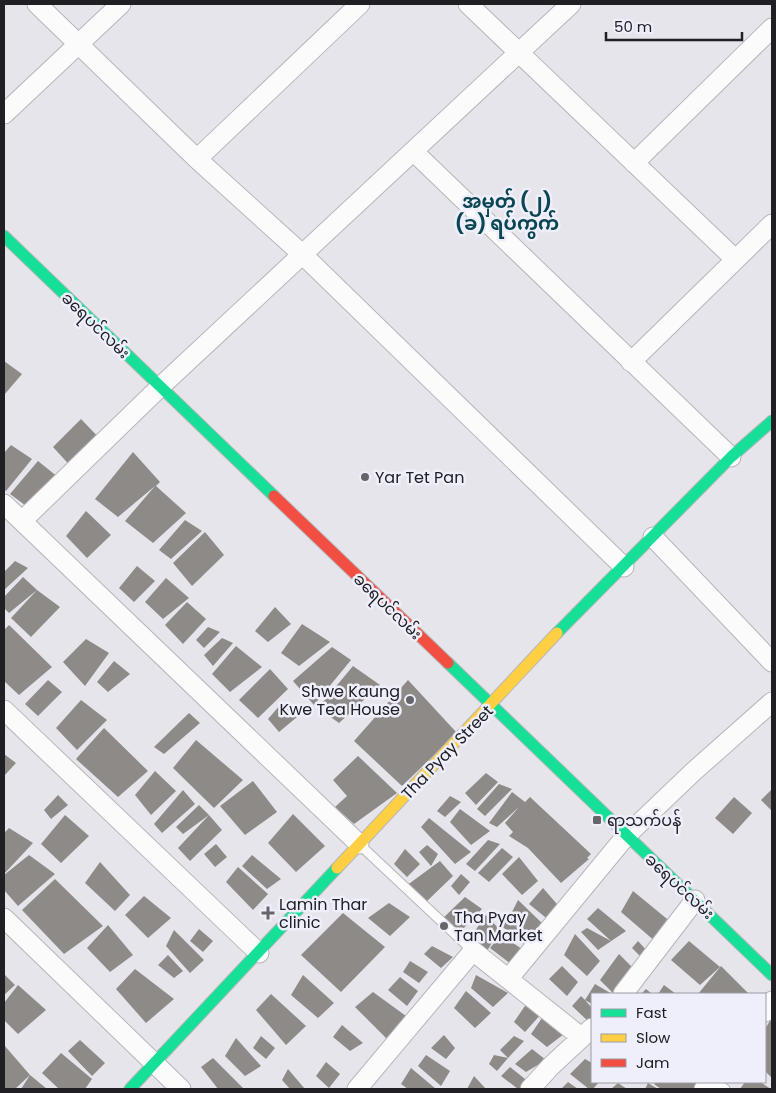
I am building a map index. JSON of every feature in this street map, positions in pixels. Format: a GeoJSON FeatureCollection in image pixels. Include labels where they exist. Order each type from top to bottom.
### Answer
{"type":"FeatureCollection","features":[{"type":"Feature","properties":{"kind":"main road","name":"ခရေပင်လမ်း"},"geometry":{"type":"LineString","coordinates":[[4,236],[772,975]]}},
{"type":"Feature","properties":{"kind":"main road","name":"Tha Pyay Street"},"geometry":{"type":"LineString","coordinates":[[130,1089],[491,706],[556,634],[731,458],[772,421]]}},
{"type":"Feature","properties":{"kind":"street"},"geometry":{"type":"LineString","coordinates":[[37,4],[197,159],[302,254],[624,567]]}},
{"type":"Feature","properties":{"kind":"street"},"geometry":{"type":"LineString","coordinates":[[4,114],[121,4]]}},
{"type":"Feature","properties":{"kind":"street"},"geometry":{"type":"LineString","coordinates":[[197,159],[360,4]]}},
{"type":"Feature","properties":{"kind":"street"},"geometry":{"type":"LineString","coordinates":[[468,4],[735,259]]}},
{"type":"Feature","properties":{"kind":"street"},"geometry":{"type":"LineString","coordinates":[[22,521],[160,387],[571,4]]}},
{"type":"Feature","properties":{"kind":"street"},"geometry":{"type":"LineString","coordinates":[[634,163],[772,28]]}},
{"type":"Feature","properties":{"kind":"street"},"geometry":{"type":"LineString","coordinates":[[412,152],[731,458]]}},
{"type":"Feature","properties":{"kind":"street"},"geometry":{"type":"LineString","coordinates":[[630,362],[772,224]]}},
{"type":"Feature","properties":{"kind":"street"},"geometry":{"type":"LineString","coordinates":[[4,504],[359,844]]}},
{"type":"Feature","properties":{"kind":"street"},"geometry":{"type":"LineString","coordinates":[[653,537],[772,662]]}},
{"type":"Feature","properties":{"kind":"street"},"geometry":{"type":"LineString","coordinates":[[508,978],[626,836],[693,772],[772,702]]}},
{"type":"Feature","properties":{"kind":"street"},"geometry":{"type":"LineString","coordinates":[[4,710],[259,953]]}},
{"type":"Feature","properties":{"kind":"street"},"geometry":{"type":"LineString","coordinates":[[624,993],[695,900]]}},
{"type":"Feature","properties":{"kind":"street"},"geometry":{"type":"LineString","coordinates":[[4,918],[181,1089]]}},
{"type":"Feature","properties":{"kind":"street"},"geometry":{"type":"LineString","coordinates":[[357,1089],[473,951],[508,978],[586,1032],[530,1089]]}},
{"type":"Feature","properties":{"kind":"lane"},"geometry":{"type":"LineString","coordinates":[[359,844],[473,951]]}},
{"type":"Feature","properties":{"kind":"building"},"geometry":{"type":"Polygon","coordinates":[[[4,361],[22,374],[4,395],[4,361]]]}},
{"type":"Feature","properties":{"kind":"building"},"geometry":{"type":"Polygon","coordinates":[[[81,419],[103,442],[75,471],[53,447],[81,419]]]}},
{"type":"Feature","properties":{"kind":"building"},"geometry":{"type":"Polygon","coordinates":[[[11,445],[32,459],[6,491],[4,489],[4,453],[11,445]]]}},
{"type":"Feature","properties":{"kind":"building"},"geometry":{"type":"Polygon","coordinates":[[[133,452],[160,482],[156,486],[186,513],[153,543],[125,521],[155,486],[118,517],[95,499],[133,452]]]}},
{"type":"Feature","properties":{"kind":"building"},"geometry":{"type":"Polygon","coordinates":[[[38,461],[64,482],[33,511],[10,494],[38,461]]]}},
{"type":"Feature","properties":{"kind":"building"},"geometry":{"type":"Polygon","coordinates":[[[86,511],[111,535],[87,558],[66,536],[86,511]]]}},
{"type":"Feature","properties":{"kind":"building"},"geometry":{"type":"Polygon","coordinates":[[[185,520],[202,531],[171,559],[159,550],[185,520]]]}},
{"type":"Feature","properties":{"kind":"building"},"geometry":{"type":"Polygon","coordinates":[[[205,532],[224,555],[192,586],[173,563],[205,532]]]}},
{"type":"Feature","properties":{"kind":"building"},"geometry":{"type":"Polygon","coordinates":[[[15,561],[28,568],[4,590],[4,572],[15,561]]]}},
{"type":"Feature","properties":{"kind":"building"},"geometry":{"type":"Polygon","coordinates":[[[137,566],[155,581],[134,602],[119,588],[137,566]]]}},
{"type":"Feature","properties":{"kind":"building"},"geometry":{"type":"Polygon","coordinates":[[[23,577],[37,590],[9,613],[4,608],[4,597],[23,577]]]}},
{"type":"Feature","properties":{"kind":"building"},"geometry":{"type":"Polygon","coordinates":[[[166,578],[189,598],[163,619],[145,602],[166,578]]]}},
{"type":"Feature","properties":{"kind":"building"},"geometry":{"type":"Polygon","coordinates":[[[37,590],[60,607],[31,637],[11,618],[37,590]]]}},
{"type":"Feature","properties":{"kind":"building"},"geometry":{"type":"Polygon","coordinates":[[[187,602],[206,619],[183,644],[165,625],[187,602]]]}},
{"type":"Feature","properties":{"kind":"building"},"geometry":{"type":"Polygon","coordinates":[[[275,607],[291,624],[268,642],[255,631],[275,607]]]}},
{"type":"Feature","properties":{"kind":"building"},"geometry":{"type":"Polygon","coordinates":[[[302,624],[330,642],[299,666],[281,653],[302,624]]]}},
{"type":"Feature","properties":{"kind":"building"},"geometry":{"type":"Polygon","coordinates":[[[9,625],[52,667],[19,695],[4,681],[4,630],[9,625]]]}},
{"type":"Feature","properties":{"kind":"building"},"geometry":{"type":"Polygon","coordinates":[[[208,627],[220,632],[204,648],[196,640],[208,627]]]}},
{"type":"Feature","properties":{"kind":"building"},"geometry":{"type":"Polygon","coordinates":[[[222,638],[233,643],[213,666],[204,655],[222,638]]]}},
{"type":"Feature","properties":{"kind":"building"},"geometry":{"type":"Polygon","coordinates":[[[86,639],[109,653],[85,686],[63,662],[86,639]]]}},
{"type":"Feature","properties":{"kind":"building"},"geometry":{"type":"Polygon","coordinates":[[[236,646],[262,667],[230,692],[212,674],[236,646]]]}},
{"type":"Feature","properties":{"kind":"building"},"geometry":{"type":"Polygon","coordinates":[[[332,647],[351,660],[314,705],[293,681],[332,647]]]}},
{"type":"Feature","properties":{"kind":"building"},"geometry":{"type":"Polygon","coordinates":[[[114,661],[130,674],[108,692],[97,682],[114,661]]]}},
{"type":"Feature","properties":{"kind":"building"},"geometry":{"type":"Polygon","coordinates":[[[353,666],[380,685],[339,723],[318,708],[353,666]]]}},
{"type":"Feature","properties":{"kind":"building"},"geometry":{"type":"Polygon","coordinates":[[[270,669],[288,689],[258,718],[239,700],[270,669]]]}},
{"type":"Feature","properties":{"kind":"building"},"geometry":{"type":"Polygon","coordinates":[[[48,680],[62,692],[38,716],[25,704],[48,680]]]}},
{"type":"Feature","properties":{"kind":"building"},"geometry":{"type":"Polygon","coordinates":[[[408,680],[457,733],[402,786],[354,741],[408,680]]]}},
{"type":"Feature","properties":{"kind":"building"},"geometry":{"type":"Polygon","coordinates":[[[81,700],[107,720],[77,750],[56,728],[81,700]]]}},
{"type":"Feature","properties":{"kind":"building"},"geometry":{"type":"Polygon","coordinates":[[[281,704],[297,717],[279,732],[268,719],[281,704]]]}},
{"type":"Feature","properties":{"kind":"building"},"geometry":{"type":"Polygon","coordinates":[[[189,713],[200,723],[164,754],[154,747],[189,713]]]}},
{"type":"Feature","properties":{"kind":"building"},"geometry":{"type":"Polygon","coordinates":[[[104,728],[148,771],[118,797],[76,759],[104,728]]]}},
{"type":"Feature","properties":{"kind":"building"},"geometry":{"type":"Polygon","coordinates":[[[196,740],[243,780],[214,808],[173,768],[196,740]]]}},
{"type":"Feature","properties":{"kind":"building"},"geometry":{"type":"Polygon","coordinates":[[[4,754],[16,763],[4,776],[4,754]]]}},
{"type":"Feature","properties":{"kind":"building"},"geometry":{"type":"Polygon","coordinates":[[[358,756],[397,793],[354,824],[335,807],[347,796],[333,780],[358,756]]]}},
{"type":"Feature","properties":{"kind":"building"},"geometry":{"type":"Polygon","coordinates":[[[155,771],[176,791],[151,815],[135,795],[155,771]]]}},
{"type":"Feature","properties":{"kind":"building"},"geometry":{"type":"Polygon","coordinates":[[[486,773],[498,782],[476,805],[465,793],[486,773]]]}},
{"type":"Feature","properties":{"kind":"building"},"geometry":{"type":"Polygon","coordinates":[[[253,781],[277,812],[245,835],[220,806],[253,781]]]}},
{"type":"Feature","properties":{"kind":"building"},"geometry":{"type":"Polygon","coordinates":[[[499,784],[512,789],[485,816],[477,809],[499,784]]]}},
{"type":"Feature","properties":{"kind":"building"},"geometry":{"type":"Polygon","coordinates":[[[772,789],[772,811],[761,800],[772,789]]]}},
{"type":"Feature","properties":{"kind":"building"},"geometry":{"type":"Polygon","coordinates":[[[183,790],[195,804],[162,833],[154,824],[183,790]]]}},
{"type":"Feature","properties":{"kind":"building"},"geometry":{"type":"Polygon","coordinates":[[[512,792],[525,802],[530,797],[591,854],[587,858],[589,859],[561,883],[528,848],[509,836],[513,832],[505,823],[519,807],[497,827],[489,823],[512,792]]]}},
{"type":"Feature","properties":{"kind":"building"},"geometry":{"type":"Polygon","coordinates":[[[58,795],[68,805],[51,819],[44,810],[58,795]]]}},
{"type":"Feature","properties":{"kind":"building"},"geometry":{"type":"Polygon","coordinates":[[[450,796],[461,802],[445,817],[437,811],[450,796]]]}},
{"type":"Feature","properties":{"kind":"building"},"geometry":{"type":"Polygon","coordinates":[[[734,797],[752,813],[733,834],[715,818],[734,797]]]}},
{"type":"Feature","properties":{"kind":"building"},"geometry":{"type":"Polygon","coordinates":[[[199,805],[209,815],[183,834],[176,827],[199,805]]]}},
{"type":"Feature","properties":{"kind":"building"},"geometry":{"type":"Polygon","coordinates":[[[460,809],[490,831],[471,845],[450,822],[460,809]]]}},
{"type":"Feature","properties":{"kind":"building"},"geometry":{"type":"Polygon","coordinates":[[[293,814],[325,846],[296,872],[268,843],[293,814]]]}},
{"type":"Feature","properties":{"kind":"building"},"geometry":{"type":"Polygon","coordinates":[[[65,815],[89,836],[61,863],[41,844],[65,815]]]}},
{"type":"Feature","properties":{"kind":"building"},"geometry":{"type":"Polygon","coordinates":[[[209,815],[222,830],[190,861],[178,848],[209,815]]]}},
{"type":"Feature","properties":{"kind":"building"},"geometry":{"type":"Polygon","coordinates":[[[429,818],[471,852],[455,864],[421,827],[429,818]]]}},
{"type":"Feature","properties":{"kind":"building"},"geometry":{"type":"Polygon","coordinates":[[[9,828],[33,843],[4,874],[4,833],[9,828]]]}},
{"type":"Feature","properties":{"kind":"building"},"geometry":{"type":"Polygon","coordinates":[[[488,840],[500,844],[475,871],[466,864],[488,840]]]}},
{"type":"Feature","properties":{"kind":"building"},"geometry":{"type":"Polygon","coordinates":[[[216,844],[227,857],[215,867],[204,854],[216,844]]]}},
{"type":"Feature","properties":{"kind":"building"},"geometry":{"type":"Polygon","coordinates":[[[427,845],[438,854],[431,866],[419,852],[427,845]]]}},
{"type":"Feature","properties":{"kind":"building"},"geometry":{"type":"Polygon","coordinates":[[[502,848],[513,857],[489,882],[478,873],[502,848]]]}},
{"type":"Feature","properties":{"kind":"building"},"geometry":{"type":"Polygon","coordinates":[[[405,849],[420,864],[407,877],[394,864],[405,849]]]}},
{"type":"Feature","properties":{"kind":"building"},"geometry":{"type":"Polygon","coordinates":[[[29,855],[55,874],[18,906],[4,890],[4,875],[29,855]]]}},
{"type":"Feature","properties":{"kind":"building"},"geometry":{"type":"Polygon","coordinates":[[[252,855],[281,879],[267,889],[242,866],[252,855]]]}},
{"type":"Feature","properties":{"kind":"building"},"geometry":{"type":"Polygon","coordinates":[[[519,857],[538,881],[522,895],[502,874],[519,857]]]}},
{"type":"Feature","properties":{"kind":"building"},"geometry":{"type":"Polygon","coordinates":[[[440,861],[453,876],[425,903],[406,886],[440,861]]]}},
{"type":"Feature","properties":{"kind":"building"},"geometry":{"type":"Polygon","coordinates":[[[100,862],[130,895],[115,911],[85,883],[100,862]]]}},
{"type":"Feature","properties":{"kind":"building"},"geometry":{"type":"Polygon","coordinates":[[[238,867],[268,894],[253,910],[226,882],[238,867]]]}},
{"type":"Feature","properties":{"kind":"building"},"geometry":{"type":"Polygon","coordinates":[[[461,874],[470,882],[459,895],[451,886],[461,874]]]}},
{"type":"Feature","properties":{"kind":"building"},"geometry":{"type":"Polygon","coordinates":[[[55,879],[103,926],[64,954],[22,910],[55,879]]]}},
{"type":"Feature","properties":{"kind":"building"},"geometry":{"type":"Polygon","coordinates":[[[543,888],[563,911],[550,921],[529,904],[543,888]]]}},
{"type":"Feature","properties":{"kind":"building"},"geometry":{"type":"Polygon","coordinates":[[[633,891],[672,923],[656,942],[621,912],[633,891]]]}},
{"type":"Feature","properties":{"kind":"building"},"geometry":{"type":"Polygon","coordinates":[[[144,896],[171,918],[148,938],[125,915],[144,896]]]}},
{"type":"Feature","properties":{"kind":"building"},"geometry":{"type":"Polygon","coordinates":[[[465,897],[482,909],[460,932],[441,920],[465,897]]]}},
{"type":"Feature","properties":{"kind":"building"},"geometry":{"type":"Polygon","coordinates":[[[518,900],[545,926],[527,947],[498,923],[511,914],[518,900]]]}},
{"type":"Feature","properties":{"kind":"building"},"geometry":{"type":"Polygon","coordinates":[[[389,903],[410,917],[390,936],[368,918],[389,903]]]}},
{"type":"Feature","properties":{"kind":"building"},"geometry":{"type":"Polygon","coordinates":[[[598,908],[626,931],[598,950],[581,932],[587,928],[611,941],[587,919],[598,908]]]}},
{"type":"Feature","properties":{"kind":"building"},"geometry":{"type":"Polygon","coordinates":[[[343,913],[385,947],[341,992],[301,955],[343,913]]]}},
{"type":"Feature","properties":{"kind":"building"},"geometry":{"type":"Polygon","coordinates":[[[486,915],[500,930],[485,954],[468,941],[486,915]]]}},
{"type":"Feature","properties":{"kind":"building"},"geometry":{"type":"Polygon","coordinates":[[[108,925],[133,955],[110,972],[87,948],[108,925]]]}},
{"type":"Feature","properties":{"kind":"building"},"geometry":{"type":"Polygon","coordinates":[[[199,929],[213,941],[203,952],[190,941],[199,929]]]}},
{"type":"Feature","properties":{"kind":"building"},"geometry":{"type":"Polygon","coordinates":[[[174,930],[204,960],[190,973],[166,946],[174,930]]]}},
{"type":"Feature","properties":{"kind":"building"},"geometry":{"type":"Polygon","coordinates":[[[575,934],[600,961],[587,976],[564,955],[575,934]]]}},
{"type":"Feature","properties":{"kind":"building"},"geometry":{"type":"Polygon","coordinates":[[[501,935],[522,949],[511,964],[490,948],[501,935]]]}},
{"type":"Feature","properties":{"kind":"building"},"geometry":{"type":"Polygon","coordinates":[[[638,941],[649,953],[640,956],[632,948],[638,941]]]}},
{"type":"Feature","properties":{"kind":"building"},"geometry":{"type":"Polygon","coordinates":[[[689,941],[720,967],[700,985],[671,960],[689,941]]]}},
{"type":"Feature","properties":{"kind":"building"},"geometry":{"type":"Polygon","coordinates":[[[432,946],[453,957],[441,968],[424,954],[432,946]]]}},
{"type":"Feature","properties":{"kind":"building"},"geometry":{"type":"Polygon","coordinates":[[[619,954],[639,974],[620,993],[613,993],[600,980],[619,954]]]}},
{"type":"Feature","properties":{"kind":"building"},"geometry":{"type":"Polygon","coordinates":[[[168,955],[183,971],[174,978],[158,965],[168,955]]]}},
{"type":"Feature","properties":{"kind":"building"},"geometry":{"type":"Polygon","coordinates":[[[410,961],[428,972],[419,983],[403,972],[410,961]]]}},
{"type":"Feature","properties":{"kind":"building"},"geometry":{"type":"Polygon","coordinates":[[[562,966],[578,982],[567,996],[549,979],[562,966]]]}},
{"type":"Feature","properties":{"kind":"building"},"geometry":{"type":"Polygon","coordinates":[[[721,966],[748,993],[699,993],[721,966]]]}},
{"type":"Feature","properties":{"kind":"building"},"geometry":{"type":"Polygon","coordinates":[[[135,969],[174,999],[146,1023],[116,989],[135,969]]]}},
{"type":"Feature","properties":{"kind":"building"},"geometry":{"type":"Polygon","coordinates":[[[4,974],[15,985],[4,995],[4,974]]]}},
{"type":"Feature","properties":{"kind":"building"},"geometry":{"type":"Polygon","coordinates":[[[303,975],[334,1003],[318,1018],[291,995],[303,975]]]}},
{"type":"Feature","properties":{"kind":"building"},"geometry":{"type":"Polygon","coordinates":[[[476,975],[508,993],[493,1007],[471,988],[476,975]]]}},
{"type":"Feature","properties":{"kind":"building"},"geometry":{"type":"Polygon","coordinates":[[[400,977],[418,991],[407,1006],[388,990],[400,977]]]}},
{"type":"Feature","properties":{"kind":"building"},"geometry":{"type":"Polygon","coordinates":[[[595,984],[610,993],[591,993],[591,1003],[585,1000],[595,984]]]}},
{"type":"Feature","properties":{"kind":"building"},"geometry":{"type":"Polygon","coordinates":[[[18,985],[46,1010],[18,1034],[4,1020],[4,1003],[18,985]]]}},
{"type":"Feature","properties":{"kind":"building"},"geometry":{"type":"Polygon","coordinates":[[[664,985],[675,993],[659,993],[664,985]]]}},
{"type":"Feature","properties":{"kind":"building"},"geometry":{"type":"Polygon","coordinates":[[[646,989],[651,993],[642,993],[646,989]]]}},
{"type":"Feature","properties":{"kind":"building"},"geometry":{"type":"Polygon","coordinates":[[[466,991],[491,1013],[475,1028],[454,1008],[466,991]]]}},
{"type":"Feature","properties":{"kind":"building"},"geometry":{"type":"Polygon","coordinates":[[[373,992],[406,1016],[389,1041],[355,1007],[373,992]]]}},
{"type":"Feature","properties":{"kind":"building"},"geometry":{"type":"Polygon","coordinates":[[[271,994],[306,1026],[286,1045],[256,1010],[271,994]]]}},
{"type":"Feature","properties":{"kind":"building"},"geometry":{"type":"Polygon","coordinates":[[[581,996],[591,1007],[590,1023],[572,1006],[581,996]]]}},
{"type":"Feature","properties":{"kind":"building"},"geometry":{"type":"Polygon","coordinates":[[[527,1003],[542,1013],[525,1032],[514,1022],[527,1003]]]}},
{"type":"Feature","properties":{"kind":"building"},"geometry":{"type":"Polygon","coordinates":[[[542,1018],[564,1034],[547,1047],[531,1034],[542,1018]]]}},
{"type":"Feature","properties":{"kind":"building"},"geometry":{"type":"Polygon","coordinates":[[[771,1019],[772,1078],[766,1072],[766,1027],[771,1019]]]}},
{"type":"Feature","properties":{"kind":"building"},"geometry":{"type":"Polygon","coordinates":[[[342,1025],[363,1043],[350,1051],[333,1037],[342,1025]]]}},
{"type":"Feature","properties":{"kind":"building"},"geometry":{"type":"Polygon","coordinates":[[[444,1035],[455,1048],[446,1059],[431,1048],[444,1035]]]}},
{"type":"Feature","properties":{"kind":"building"},"geometry":{"type":"Polygon","coordinates":[[[261,1036],[275,1048],[266,1059],[253,1048],[261,1036]]]}},
{"type":"Feature","properties":{"kind":"building"},"geometry":{"type":"Polygon","coordinates":[[[514,1036],[524,1041],[508,1058],[500,1050],[514,1036]]]}},
{"type":"Feature","properties":{"kind":"building"},"geometry":{"type":"Polygon","coordinates":[[[236,1038],[261,1066],[245,1076],[225,1056],[236,1038]]]}},
{"type":"Feature","properties":{"kind":"building"},"geometry":{"type":"Polygon","coordinates":[[[80,1040],[105,1063],[92,1076],[68,1051],[80,1040]]]}},
{"type":"Feature","properties":{"kind":"building"},"geometry":{"type":"Polygon","coordinates":[[[4,1045],[30,1075],[15,1089],[4,1089],[4,1045]]]}},
{"type":"Feature","properties":{"kind":"building"},"geometry":{"type":"Polygon","coordinates":[[[532,1049],[546,1060],[526,1072],[515,1064],[532,1049]]]}},
{"type":"Feature","properties":{"kind":"building"},"geometry":{"type":"Polygon","coordinates":[[[61,1053],[92,1079],[85,1089],[59,1089],[42,1073],[61,1053]]]}},
{"type":"Feature","properties":{"kind":"building"},"geometry":{"type":"Polygon","coordinates":[[[426,1055],[450,1071],[441,1086],[418,1066],[426,1055]]]}},
{"type":"Feature","properties":{"kind":"building"},"geometry":{"type":"Polygon","coordinates":[[[494,1055],[508,1058],[497,1071],[489,1064],[494,1055]]]}},
{"type":"Feature","properties":{"kind":"building"},"geometry":{"type":"Polygon","coordinates":[[[213,1058],[243,1088],[218,1089],[201,1067],[213,1058]]]}},
{"type":"Feature","properties":{"kind":"building"},"geometry":{"type":"Polygon","coordinates":[[[585,1059],[591,1062],[591,1083],[598,1083],[593,1089],[589,1089],[570,1074],[585,1059]]]}},
{"type":"Feature","properties":{"kind":"building"},"geometry":{"type":"Polygon","coordinates":[[[326,1062],[340,1074],[329,1088],[316,1076],[326,1062]]]}},
{"type":"Feature","properties":{"kind":"building"},"geometry":{"type":"Polygon","coordinates":[[[510,1067],[530,1083],[518,1089],[501,1076],[510,1067]]]}},
{"type":"Feature","properties":{"kind":"building"},"geometry":{"type":"Polygon","coordinates":[[[411,1068],[436,1089],[408,1089],[401,1084],[411,1068]]]}},
{"type":"Feature","properties":{"kind":"building"},"geometry":{"type":"Polygon","coordinates":[[[288,1069],[305,1089],[290,1089],[282,1080],[288,1069]]]}},
{"type":"Feature","properties":{"kind":"building"},"geometry":{"type":"Polygon","coordinates":[[[30,1075],[47,1089],[21,1089],[30,1075]]]}},
{"type":"Feature","properties":{"kind":"building"},"geometry":{"type":"Polygon","coordinates":[[[474,1076],[486,1089],[467,1089],[474,1076]]]}},
{"type":"Feature","properties":{"kind":"building"},"geometry":{"type":"Polygon","coordinates":[[[568,1082],[578,1089],[561,1089],[568,1082]]]}},
{"type":"Feature","properties":{"kind":"building"},"geometry":{"type":"Polygon","coordinates":[[[618,1083],[627,1089],[611,1089],[618,1083]]]}},
{"type":"Feature","properties":{"kind":"building"},"geometry":{"type":"Polygon","coordinates":[[[648,1083],[658,1089],[645,1089],[648,1083]]]}},
{"type":"Feature","properties":{"kind":"building"},"geometry":{"type":"Polygon","coordinates":[[[698,1083],[693,1089],[661,1089],[654,1084],[698,1083]]]}},
{"type":"Feature","properties":{"kind":"building"},"geometry":{"type":"Polygon","coordinates":[[[744,1083],[762,1083],[771,1089],[740,1089],[744,1083]]]}},
{"type":"Feature","properties":{"kind":"traffic: fast"},"geometry":{"type":"LineString","coordinates":[[4,236],[274,496]]}},
{"type":"Feature","properties":{"kind":"traffic: fast"},"geometry":{"type":"LineString","coordinates":[[557,633],[731,457],[772,421]]}},
{"type":"Feature","properties":{"kind":"traffic: fast"},"geometry":{"type":"LineString","coordinates":[[448,663],[772,975]]}},
{"type":"Feature","properties":{"kind":"traffic: fast"},"geometry":{"type":"LineString","coordinates":[[130,1089],[337,868]]}},
{"type":"Feature","properties":{"kind":"traffic: slow"},"geometry":{"type":"LineString","coordinates":[[337,868],[557,633]]}},
{"type":"Feature","properties":{"kind":"traffic: jam"},"geometry":{"type":"LineString","coordinates":[[274,496],[448,663]]}},
{"type":"Feature","properties":{"kind":"place","name":"Yar Tet Pan"},"geometry":{"type":"Point","coordinates":[365,477]}},
{"type":"Feature","properties":{"kind":"place","name":"Shwe Kaung Kwe Tea House"},"geometry":{"type":"Point","coordinates":[410,700]}},
{"type":"Feature","properties":{"kind":"place","name":"ရာသက်ပန်"},"geometry":{"type":"Point","coordinates":[597,820]}},
{"type":"Feature","properties":{"kind":"place","name":"Lamin Thar clinic"},"geometry":{"type":"Point","coordinates":[268,913]}},
{"type":"Feature","properties":{"kind":"place","name":"Tha Pyay Tan Market"},"geometry":{"type":"Point","coordinates":[444,926]}},
{"type":"Feature","properties":{"kind":"district","name":"အမှတ် (၂) (ခ) ရပ်ကွက်"},"geometry":{"type":"Point","coordinates":[507,212]}}]}
